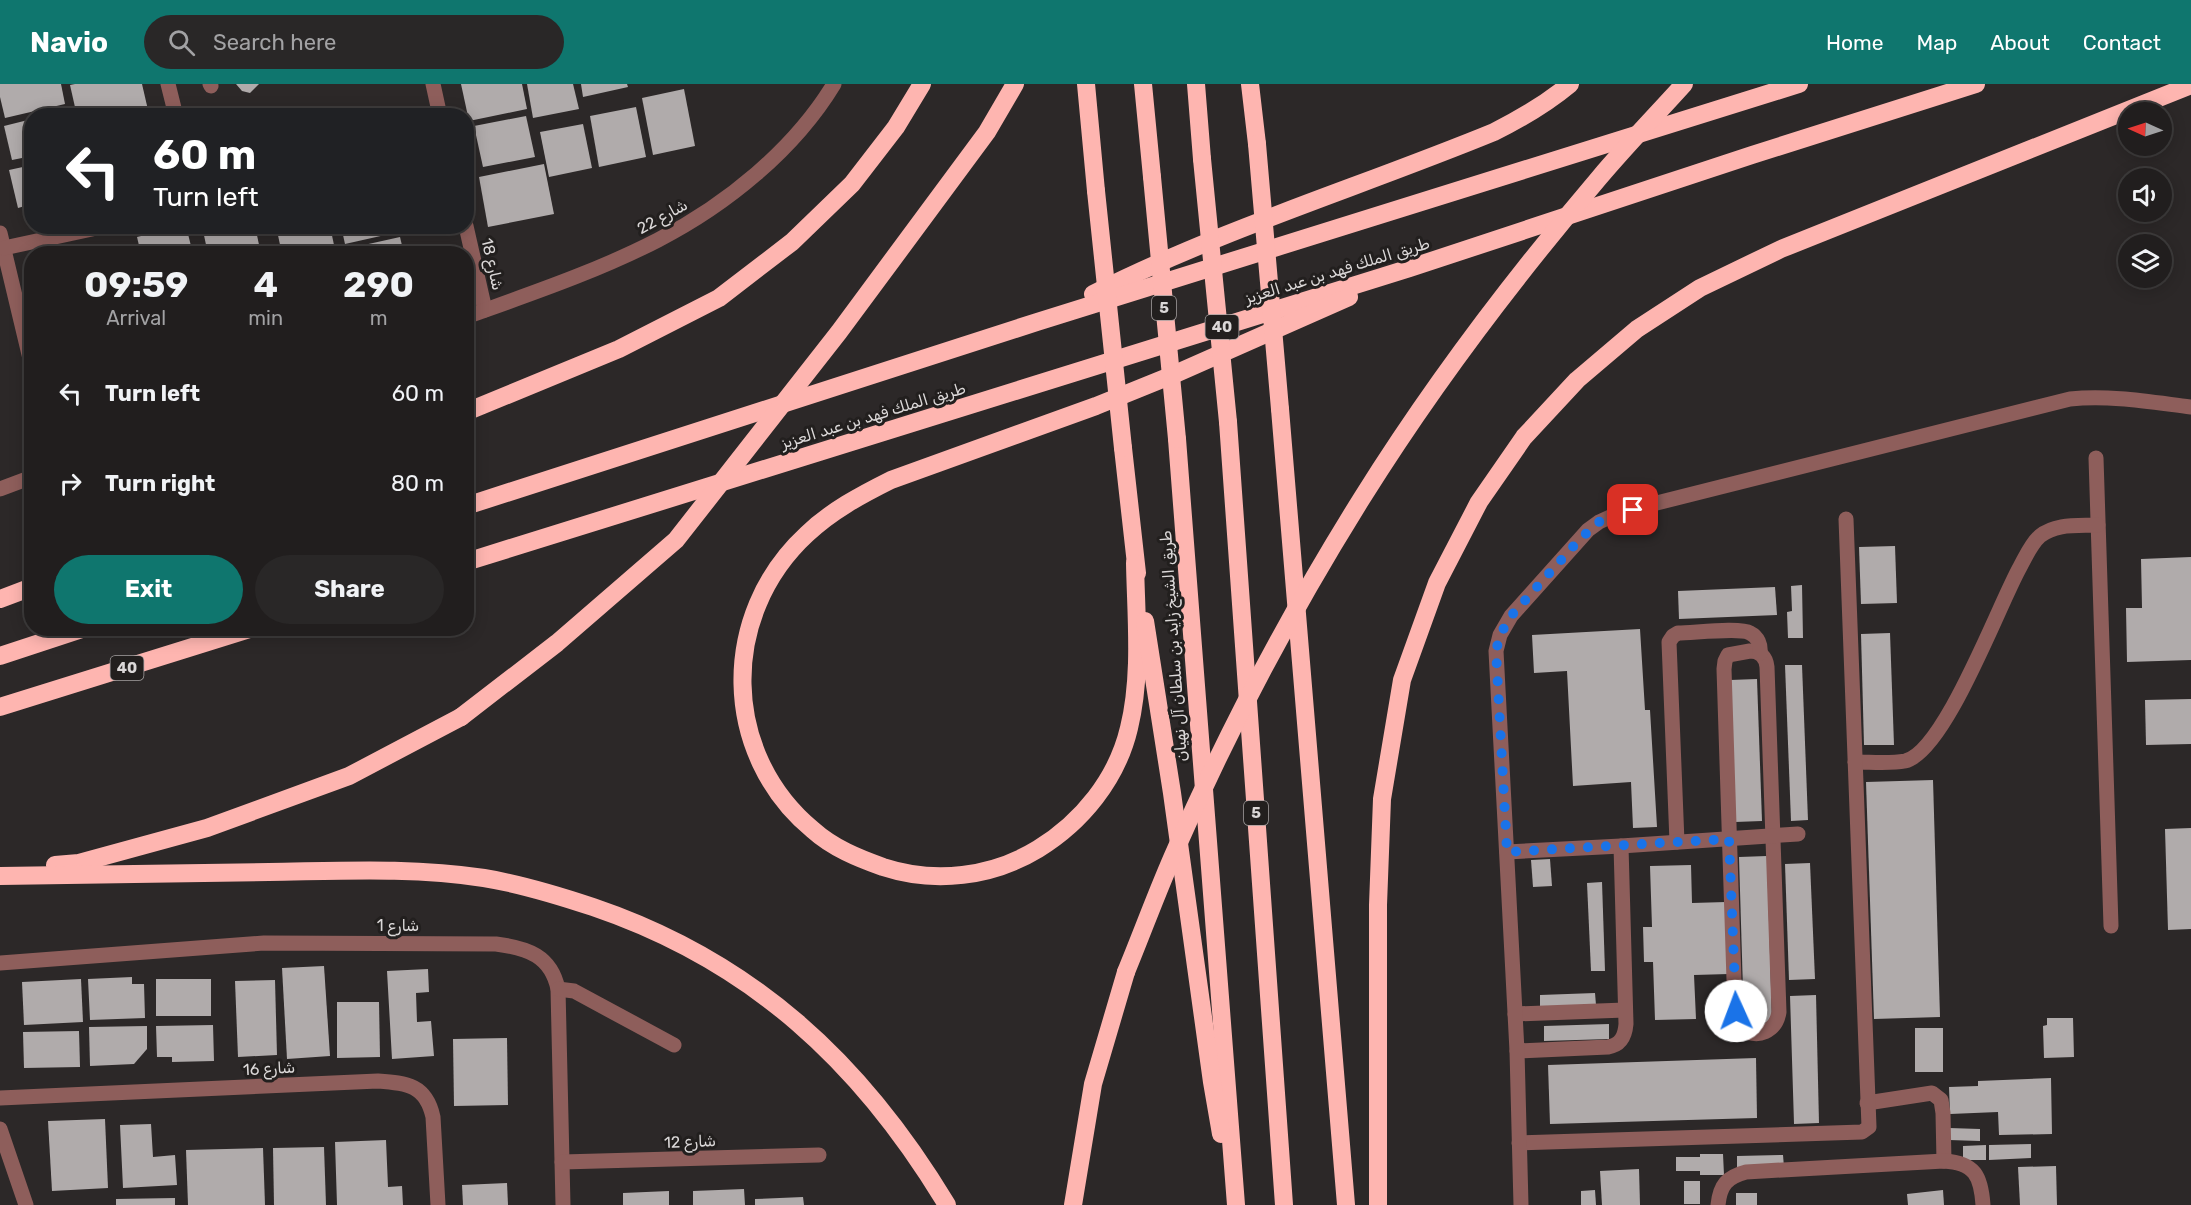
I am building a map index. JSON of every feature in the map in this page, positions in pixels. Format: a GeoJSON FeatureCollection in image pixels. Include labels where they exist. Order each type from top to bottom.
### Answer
{"type":"FeatureCollection","features":[{"type":"Feature","properties":{"kind":"highway"},"geometry":{"type":"LineString","coordinates":[[474,409],[619,349],[719,298],[792,242],[852,184],[896,127],[922,84]]}},
{"type":"Feature","properties":{"kind":"highway"},"geometry":{"type":"LineString","coordinates":[[0,874],[79,863],[207,828],[349,776],[461,717],[557,643],[676,540],[839,332],[987,132],[1015,84]]}},
{"type":"Feature","properties":{"kind":"highway"},"geometry":{"type":"LineString","coordinates":[[1086,84],[1135,563],[1168,771],[1212,1082],[1225,1153],[1236,1196]]}},
{"type":"Feature","properties":{"kind":"highway","name":"طريق الشيخ زايد بن سلطان آل نهيان"},"geometry":{"type":"LineString","coordinates":[[1143,84],[1177,440],[1236,1196]]}},
{"type":"Feature","properties":{"kind":"highway","name":"5"},"geometry":{"type":"LineString","coordinates":[[1196,84],[1228,422],[1284,1205]]}},
{"type":"Feature","properties":{"kind":"highway"},"geometry":{"type":"LineString","coordinates":[[1250,84],[1280,410],[1346,1205]]}},
{"type":"Feature","properties":{"kind":"highway"},"geometry":{"type":"LineString","coordinates":[[1037,322],[1174,256],[1244,226],[1494,132],[1524,117],[1570,84]]}},
{"type":"Feature","properties":{"kind":"highway"},"geometry":{"type":"LineString","coordinates":[[1073,1205],[1093,1084],[1126,972],[1176,849],[1232,729],[1295,611],[1363,497],[1436,387],[1515,280],[1599,178],[1684,84]]}},
{"type":"Feature","properties":{"kind":"highway"},"geometry":{"type":"LineString","coordinates":[[474,503],[1037,322],[1799,84]]}},
{"type":"Feature","properties":{"kind":"highway","name":"طريق الملك فهد بن عبد العزيز"},"geometry":{"type":"LineString","coordinates":[[474,560],[1410,268],[1976,84]]}},
{"type":"Feature","properties":{"kind":"highway"},"geometry":{"type":"LineString","coordinates":[[1378,1205],[1378,905],[1382,799],[1402,680],[1437,583],[1479,502],[1524,437],[1577,380],[1628,336],[1700,288],[1781,249],[2191,85]]}},
{"type":"Feature","properties":{"kind":"highway"},"geometry":{"type":"LineString","coordinates":[[1135,563],[1135,691],[1129,730],[1123,749],[1104,785],[1079,818],[1047,844],[1028,855],[997,867],[965,875],[928,876],[891,869],[852,855],[814,832],[782,800],[769,780],[758,760],[745,716],[742,670],[745,649],[756,607],[777,569],[806,534],[823,520],[891,480],[1096,406],[1175,374],[1322,310],[1410,268]]}},
{"type":"Feature","properties":{"kind":"highway"},"geometry":{"type":"LineString","coordinates":[[0,599],[24,590]]}},
{"type":"Feature","properties":{"kind":"highway"},"geometry":{"type":"LineString","coordinates":[[0,656],[61,636]]}},
{"type":"Feature","properties":{"kind":"highway","name":"40"},"geometry":{"type":"LineString","coordinates":[[0,707],[227,636]]}},
{"type":"Feature","properties":{"kind":"highway"},"geometry":{"type":"LineString","coordinates":[[0,874],[404,870],[523,886],[617,916],[710,959],[749,983],[793,1019],[870,1095],[923,1164],[947,1205]]}},
{"type":"Feature","properties":{"kind":"street"},"geometry":{"type":"LineString","coordinates":[[168,84],[174,108]]}},
{"type":"Feature","properties":{"kind":"street"},"geometry":{"type":"LineString","coordinates":[[433,84],[439,108]]}},
{"type":"Feature","properties":{"kind":"street","name":"شارع 22"},"geometry":{"type":"LineString","coordinates":[[474,314],[621,258],[688,223],[720,202],[771,159],[814,113],[834,84]]}},
{"type":"Feature","properties":{"kind":"street"},"geometry":{"type":"LineString","coordinates":[[24,333],[2,240],[47,234]]}},
{"type":"Feature","properties":{"kind":"street","name":"شارع 18"},"geometry":{"type":"LineString","coordinates":[[474,261],[485,310]]}},
{"type":"Feature","properties":{"kind":"street"},"geometry":{"type":"LineString","coordinates":[[1521,1205],[1517,1051],[1496,651],[1505,625],[1511,616],[1579,540],[1599,522],[1621,512],[2070,399],[2121,398],[2191,407]]}},
{"type":"Feature","properties":{"kind":"street"},"geometry":{"type":"LineString","coordinates":[[2096,458],[2110,927]]}},
{"type":"Feature","properties":{"kind":"street"},"geometry":{"type":"LineString","coordinates":[[0,489],[24,480]]}},
{"type":"Feature","properties":{"kind":"street"},"geometry":{"type":"LineString","coordinates":[[1519,1143],[1862,1132],[1869,1127],[1846,519]]}},
{"type":"Feature","properties":{"kind":"street"},"geometry":{"type":"LineString","coordinates":[[1855,762],[1907,761],[1933,741],[1975,665],[2009,586],[2032,545],[2040,537],[2060,526],[2098,525]]}},
{"type":"Feature","properties":{"kind":"street"},"geometry":{"type":"LineString","coordinates":[[1677,842],[1669,642],[1678,633],[1744,631],[1755,636],[1761,647],[1760,653]]}},
{"type":"Feature","properties":{"kind":"street"},"geometry":{"type":"LineString","coordinates":[[1750,651],[1760,653],[1767,663],[1779,1012],[1775,1026],[1758,1034],[1741,1028],[1736,1011],[1724,664],[1726,657],[1731,653],[1750,651]]}},
{"type":"Feature","properties":{"kind":"street"},"geometry":{"type":"LineString","coordinates":[[1507,852],[1798,834]]}},
{"type":"Feature","properties":{"kind":"street"},"geometry":{"type":"LineString","coordinates":[[1517,1051],[1613,1046],[1620,1042],[1624,1035],[1622,846]]}},
{"type":"Feature","properties":{"kind":"street","name":"شارع 1"},"geometry":{"type":"LineString","coordinates":[[0,963],[264,943],[496,944],[521,949],[540,958],[550,967],[555,975],[558,990],[562,1205]]}},
{"type":"Feature","properties":{"kind":"street"},"geometry":{"type":"LineString","coordinates":[[558,990],[574,991],[674,1045]]}},
{"type":"Feature","properties":{"kind":"street"},"geometry":{"type":"LineString","coordinates":[[1515,1014],[1625,1010]]}},
{"type":"Feature","properties":{"kind":"street","name":"شارع 16"},"geometry":{"type":"LineString","coordinates":[[0,1098],[378,1082],[406,1084],[425,1096],[431,1106],[438,1205]]}},
{"type":"Feature","properties":{"kind":"street"},"geometry":{"type":"LineString","coordinates":[[1867,1103],[1932,1093],[1941,1101],[1944,1161]]}},
{"type":"Feature","properties":{"kind":"street"},"geometry":{"type":"LineString","coordinates":[[0,1129],[26,1205]]}},
{"type":"Feature","properties":{"kind":"street","name":"شارع 12"},"geometry":{"type":"LineString","coordinates":[[562,1162],[819,1155]]}},
{"type":"Feature","properties":{"kind":"street"},"geometry":{"type":"LineString","coordinates":[[1718,1205],[1723,1184],[1728,1178],[1746,1172],[1944,1161],[1964,1165],[1977,1176],[1982,1190],[1983,1205]]}},
{"type":"Feature","properties":{"kind":"building"},"geometry":{"type":"Polygon","coordinates":[[[0,84],[61,84],[65,104],[48,108],[24,108],[24,114],[5,118],[0,97],[0,84]]]}},
{"type":"Feature","properties":{"kind":"building"},"geometry":{"type":"Polygon","coordinates":[[[142,84],[148,108],[75,108],[70,85],[142,84]]]}},
{"type":"Feature","properties":{"kind":"building"},"geometry":{"type":"Polygon","coordinates":[[[236,84],[259,84],[250,93],[242,91],[236,84]]]}},
{"type":"Feature","properties":{"kind":"building"},"geometry":{"type":"Polygon","coordinates":[[[461,84],[522,84],[527,109],[474,120],[474,108],[466,108],[461,84]]]}},
{"type":"Feature","properties":{"kind":"building"},"geometry":{"type":"Polygon","coordinates":[[[527,84],[573,84],[579,109],[533,118],[527,84]]]}},
{"type":"Feature","properties":{"kind":"building"},"geometry":{"type":"Polygon","coordinates":[[[581,84],[627,84],[628,87],[583,97],[581,84]]]}},
{"type":"Feature","properties":{"kind":"building"},"geometry":{"type":"Polygon","coordinates":[[[684,89],[695,146],[653,155],[642,98],[684,89]]]}},
{"type":"Feature","properties":{"kind":"building"},"geometry":{"type":"Polygon","coordinates":[[[636,107],[646,157],[599,167],[590,116],[636,107]]]}},
{"type":"Feature","properties":{"kind":"building"},"geometry":{"type":"Polygon","coordinates":[[[526,116],[535,157],[483,167],[474,126],[526,116]]]}},
{"type":"Feature","properties":{"kind":"building"},"geometry":{"type":"Polygon","coordinates":[[[24,121],[24,158],[12,160],[4,126],[24,121]]]}},
{"type":"Feature","properties":{"kind":"building"},"geometry":{"type":"Polygon","coordinates":[[[583,124],[592,168],[549,177],[540,132],[583,124]]]}},
{"type":"Feature","properties":{"kind":"building"},"geometry":{"type":"Polygon","coordinates":[[[544,164],[554,214],[488,227],[479,177],[544,164]]]}},
{"type":"Feature","properties":{"kind":"building"},"geometry":{"type":"Polygon","coordinates":[[[24,167],[24,206],[18,208],[9,170],[24,167]]]}},
{"type":"Feature","properties":{"kind":"building"},"geometry":{"type":"Polygon","coordinates":[[[149,234],[188,234],[191,246],[139,246],[137,237],[149,234]]]}},
{"type":"Feature","properties":{"kind":"building"},"geometry":{"type":"Polygon","coordinates":[[[204,234],[257,234],[259,246],[206,246],[204,234]]]}},
{"type":"Feature","properties":{"kind":"building"},"geometry":{"type":"Polygon","coordinates":[[[278,234],[332,234],[334,245],[330,246],[280,246],[278,234]]]}},
{"type":"Feature","properties":{"kind":"building"},"geometry":{"type":"Polygon","coordinates":[[[343,234],[390,234],[345,244],[343,234]]]}},
{"type":"Feature","properties":{"kind":"building"},"geometry":{"type":"Polygon","coordinates":[[[400,237],[402,246],[360,246],[400,237]]]}},
{"type":"Feature","properties":{"kind":"building"},"geometry":{"type":"Polygon","coordinates":[[[1895,546],[1897,603],[1861,604],[1859,547],[1895,546]]]}},
{"type":"Feature","properties":{"kind":"building"},"geometry":{"type":"Polygon","coordinates":[[[2191,557],[2191,660],[2127,662],[2126,608],[2142,608],[2141,559],[2191,557]]]}},
{"type":"Feature","properties":{"kind":"building"},"geometry":{"type":"Polygon","coordinates":[[[1802,585],[1803,638],[1788,638],[1787,612],[1792,611],[1791,586],[1802,585]]]}},
{"type":"Feature","properties":{"kind":"building"},"geometry":{"type":"Polygon","coordinates":[[[1775,587],[1777,615],[1679,619],[1678,591],[1775,587]]]}},
{"type":"Feature","properties":{"kind":"building"},"geometry":{"type":"Polygon","coordinates":[[[1640,629],[1645,710],[1650,710],[1657,827],[1633,828],[1631,782],[1573,786],[1567,671],[1534,673],[1532,635],[1640,629]]]}},
{"type":"Feature","properties":{"kind":"building"},"geometry":{"type":"Polygon","coordinates":[[[1890,633],[1894,745],[1864,745],[1861,634],[1890,633]]]}},
{"type":"Feature","properties":{"kind":"building"},"geometry":{"type":"Polygon","coordinates":[[[1785,665],[1802,665],[1808,820],[1791,821],[1785,665]]]}},
{"type":"Feature","properties":{"kind":"building"},"geometry":{"type":"Polygon","coordinates":[[[1757,679],[1762,821],[1735,822],[1730,680],[1757,679]]]}},
{"type":"Feature","properties":{"kind":"building"},"geometry":{"type":"Polygon","coordinates":[[[2191,699],[2191,744],[2146,745],[2145,700],[2191,699]]]}},
{"type":"Feature","properties":{"kind":"building"},"geometry":{"type":"Polygon","coordinates":[[[1933,780],[1940,1017],[1874,1019],[1866,782],[1933,780]]]}},
{"type":"Feature","properties":{"kind":"building"},"geometry":{"type":"Polygon","coordinates":[[[2191,828],[2191,929],[2168,930],[2165,829],[2191,828]]]}},
{"type":"Feature","properties":{"kind":"building"},"geometry":{"type":"Polygon","coordinates":[[[1767,856],[1772,1022],[1744,1023],[1739,857],[1767,856]]]}},
{"type":"Feature","properties":{"kind":"building"},"geometry":{"type":"Polygon","coordinates":[[[1550,859],[1552,886],[1533,887],[1531,860],[1550,859]]]}},
{"type":"Feature","properties":{"kind":"building"},"geometry":{"type":"Polygon","coordinates":[[[1810,863],[1815,979],[1789,980],[1785,864],[1810,863]]]}},
{"type":"Feature","properties":{"kind":"building"},"geometry":{"type":"Polygon","coordinates":[[[1691,865],[1692,903],[1726,902],[1729,974],[1694,975],[1696,1019],[1655,1020],[1653,962],[1644,962],[1643,927],[1652,927],[1650,866],[1691,865]]]}},
{"type":"Feature","properties":{"kind":"building"},"geometry":{"type":"Polygon","coordinates":[[[1602,882],[1605,971],[1591,971],[1587,883],[1602,882]]]}},
{"type":"Feature","properties":{"kind":"building"},"geometry":{"type":"Polygon","coordinates":[[[324,966],[330,1056],[287,1059],[282,968],[324,966]]]}},
{"type":"Feature","properties":{"kind":"building"},"geometry":{"type":"Polygon","coordinates":[[[428,969],[429,992],[416,993],[417,1022],[431,1021],[434,1056],[392,1059],[387,971],[428,969]]]}},
{"type":"Feature","properties":{"kind":"building"},"geometry":{"type":"Polygon","coordinates":[[[132,977],[132,984],[144,984],[145,1018],[90,1020],[88,979],[132,977]]]}},
{"type":"Feature","properties":{"kind":"building"},"geometry":{"type":"Polygon","coordinates":[[[81,979],[83,1022],[24,1025],[22,982],[81,979]]]}},
{"type":"Feature","properties":{"kind":"building"},"geometry":{"type":"Polygon","coordinates":[[[156,979],[211,979],[211,1016],[156,1016],[156,979]]]}},
{"type":"Feature","properties":{"kind":"building"},"geometry":{"type":"Polygon","coordinates":[[[275,980],[277,1055],[238,1057],[235,981],[275,980]]]}},
{"type":"Feature","properties":{"kind":"building"},"geometry":{"type":"Polygon","coordinates":[[[1595,993],[1596,1005],[1540,1007],[1540,995],[1595,993]]]}},
{"type":"Feature","properties":{"kind":"building"},"geometry":{"type":"Polygon","coordinates":[[[1816,995],[1819,1123],[1794,1124],[1790,996],[1816,995]]]}},
{"type":"Feature","properties":{"kind":"building"},"geometry":{"type":"Polygon","coordinates":[[[337,1002],[379,1002],[380,1057],[337,1058],[337,1002]]]}},
{"type":"Feature","properties":{"kind":"building"},"geometry":{"type":"Polygon","coordinates":[[[2047,1018],[2073,1018],[2074,1057],[2044,1058],[2043,1026],[2047,1025],[2047,1018]]]}},
{"type":"Feature","properties":{"kind":"building"},"geometry":{"type":"Polygon","coordinates":[[[1609,1024],[1609,1039],[1544,1041],[1544,1026],[1609,1024]]]}},
{"type":"Feature","properties":{"kind":"building"},"geometry":{"type":"Polygon","coordinates":[[[213,1025],[214,1061],[172,1062],[172,1057],[157,1057],[156,1026],[213,1025]]]}},
{"type":"Feature","properties":{"kind":"building"},"geometry":{"type":"Polygon","coordinates":[[[147,1026],[147,1049],[134,1064],[90,1066],[89,1027],[147,1026]]]}},
{"type":"Feature","properties":{"kind":"building"},"geometry":{"type":"Polygon","coordinates":[[[1915,1028],[1943,1028],[1943,1072],[1915,1072],[1915,1028]]]}},
{"type":"Feature","properties":{"kind":"building"},"geometry":{"type":"Polygon","coordinates":[[[79,1031],[80,1067],[24,1068],[23,1032],[79,1031]]]}},
{"type":"Feature","properties":{"kind":"building"},"geometry":{"type":"Polygon","coordinates":[[[507,1038],[508,1105],[454,1106],[453,1039],[507,1038]]]}},
{"type":"Feature","properties":{"kind":"building"},"geometry":{"type":"Polygon","coordinates":[[[1756,1058],[1757,1118],[1550,1124],[1548,1065],[1756,1058]]]}},
{"type":"Feature","properties":{"kind":"building"},"geometry":{"type":"Polygon","coordinates":[[[2051,1078],[2052,1134],[1999,1135],[1998,1112],[1950,1114],[1949,1087],[1978,1086],[1978,1081],[2051,1078]]]}},
{"type":"Feature","properties":{"kind":"building"},"geometry":{"type":"Polygon","coordinates":[[[105,1119],[108,1188],[52,1191],[48,1121],[105,1119]]]}},
{"type":"Feature","properties":{"kind":"building"},"geometry":{"type":"Polygon","coordinates":[[[151,1124],[153,1157],[175,1155],[177,1185],[123,1188],[120,1125],[151,1124]]]}},
{"type":"Feature","properties":{"kind":"building"},"geometry":{"type":"Polygon","coordinates":[[[1949,1128],[1980,1129],[1980,1141],[1949,1140],[1949,1128]]]}},
{"type":"Feature","properties":{"kind":"building"},"geometry":{"type":"Polygon","coordinates":[[[386,1140],[388,1187],[402,1186],[403,1205],[337,1205],[335,1142],[386,1140]]]}},
{"type":"Feature","properties":{"kind":"building"},"geometry":{"type":"Polygon","coordinates":[[[2031,1144],[2031,1158],[1989,1160],[1989,1145],[2031,1144]]]}},
{"type":"Feature","properties":{"kind":"building"},"geometry":{"type":"Polygon","coordinates":[[[1986,1145],[1986,1160],[1963,1160],[1963,1146],[1986,1145]]]}},
{"type":"Feature","properties":{"kind":"building"},"geometry":{"type":"Polygon","coordinates":[[[324,1147],[326,1205],[274,1205],[273,1148],[324,1147]]]}},
{"type":"Feature","properties":{"kind":"building"},"geometry":{"type":"Polygon","coordinates":[[[263,1148],[265,1205],[188,1205],[186,1150],[263,1148]]]}},
{"type":"Feature","properties":{"kind":"building"},"geometry":{"type":"Polygon","coordinates":[[[1700,1154],[1723,1154],[1724,1175],[1700,1175],[1700,1171],[1676,1171],[1676,1157],[1700,1157],[1700,1154]]]}},
{"type":"Feature","properties":{"kind":"building"},"geometry":{"type":"Polygon","coordinates":[[[1783,1155],[1784,1167],[1737,1168],[1737,1156],[1783,1155]]]}},
{"type":"Feature","properties":{"kind":"building"},"geometry":{"type":"Polygon","coordinates":[[[2056,1166],[2057,1205],[2020,1205],[2018,1167],[2056,1166]]]}},
{"type":"Feature","properties":{"kind":"building"},"geometry":{"type":"Polygon","coordinates":[[[1639,1169],[1640,1205],[1602,1205],[1600,1171],[1639,1169]]]}},
{"type":"Feature","properties":{"kind":"building"},"geometry":{"type":"Polygon","coordinates":[[[1684,1181],[1700,1181],[1700,1204],[1684,1204],[1684,1181]]]}},
{"type":"Feature","properties":{"kind":"building"},"geometry":{"type":"Polygon","coordinates":[[[507,1183],[508,1205],[463,1205],[462,1185],[507,1183]]]}},
{"type":"Feature","properties":{"kind":"building"},"geometry":{"type":"Polygon","coordinates":[[[744,1189],[745,1205],[693,1205],[693,1191],[744,1189]]]}},
{"type":"Feature","properties":{"kind":"building"},"geometry":{"type":"Polygon","coordinates":[[[1595,1190],[1596,1205],[1581,1205],[1581,1191],[1595,1190]]]}},
{"type":"Feature","properties":{"kind":"building"},"geometry":{"type":"Polygon","coordinates":[[[1943,1190],[1944,1205],[1908,1205],[1907,1194],[1943,1190]]]}},
{"type":"Feature","properties":{"kind":"building"},"geometry":{"type":"Polygon","coordinates":[[[669,1191],[669,1205],[623,1205],[623,1193],[669,1191]]]}},
{"type":"Feature","properties":{"kind":"building"},"geometry":{"type":"Polygon","coordinates":[[[1736,1193],[1757,1193],[1757,1205],[1736,1205],[1736,1193]]]}},
{"type":"Feature","properties":{"kind":"building"},"geometry":{"type":"Polygon","coordinates":[[[803,1197],[804,1205],[755,1205],[755,1199],[803,1197]]]}},
{"type":"Feature","properties":{"kind":"building"},"geometry":{"type":"Polygon","coordinates":[[[175,1198],[175,1205],[116,1205],[116,1199],[175,1198]]]}},
{"type":"Feature","properties":{"kind":"route"},"geometry":{"type":"LineString","coordinates":[[1633,510],[1610,516],[1588,530],[1511,616],[1500,635],[1496,651],[1507,852],[1729,839],[1736,1011]]}}]}
